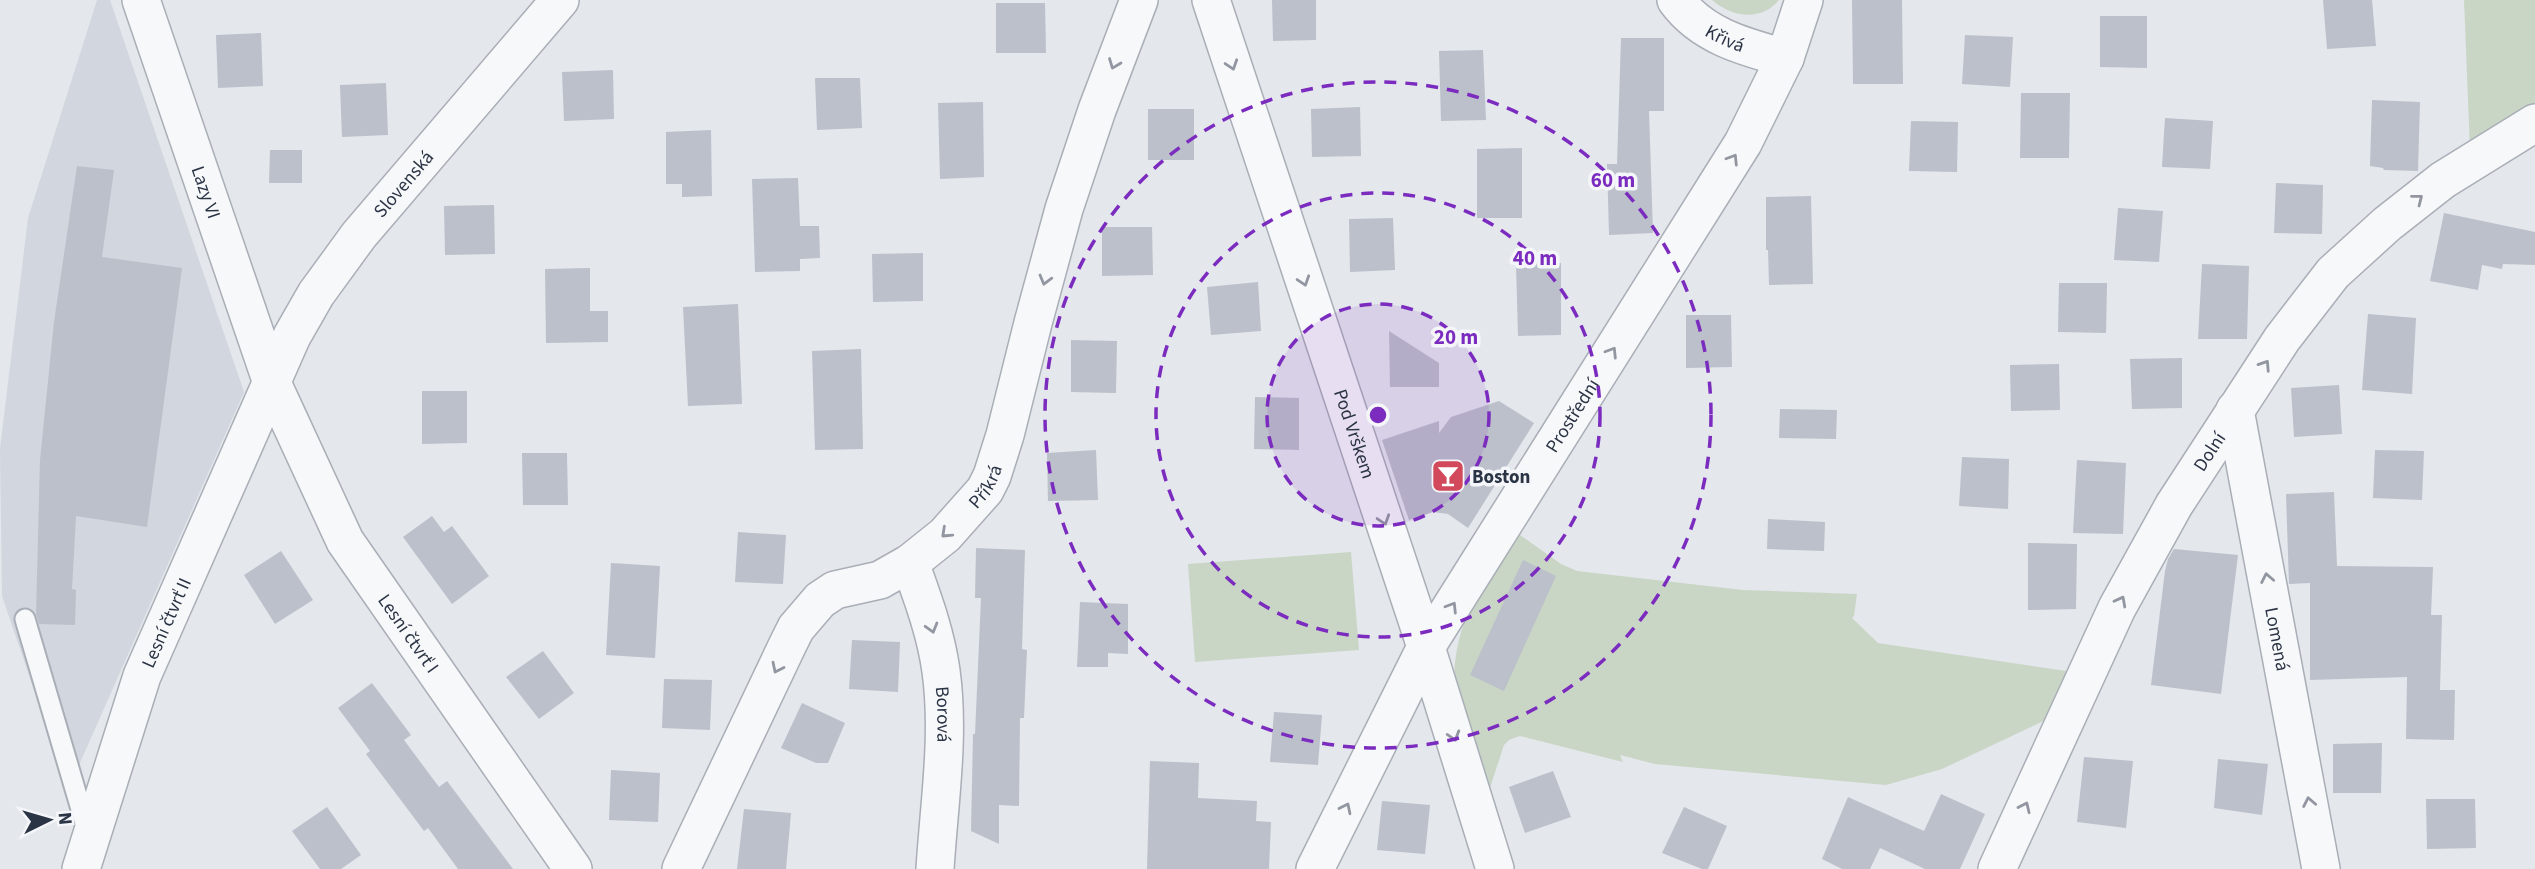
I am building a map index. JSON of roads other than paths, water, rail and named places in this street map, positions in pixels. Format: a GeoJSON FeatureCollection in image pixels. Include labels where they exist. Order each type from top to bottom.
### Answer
{"type":"FeatureCollection","features":[{"type":"Feature","properties":{"kind":"street","name":"Lazy VI"},"geometry":{"type":"LineString","coordinates":[[141,0],[272,383]]}},
{"type":"Feature","properties":{"kind":"street","name":"Slovenská"},"geometry":{"type":"LineString","coordinates":[[272,383],[292,336],[316,294],[359,235],[560,0]]}},
{"type":"Feature","properties":{"kind":"street","name":"Příkrá"},"geometry":{"type":"LineString","coordinates":[[681,869],[788,645],[806,614],[835,590],[880,580],[910,563],[946,535],[981,496],[992,476],[1064,209],[1097,110],[1139,0]]}},
{"type":"Feature","properties":{"kind":"street","name":"Pod Vrškem"},"geometry":{"type":"LineString","coordinates":[[1210,0],[1426,647],[1495,869]]}},
{"type":"Feature","properties":{"kind":"street","name":"Křivá"},"geometry":{"type":"LineString","coordinates":[[1676,0],[1706,29],[1742,46],[1785,58]]}},
{"type":"Feature","properties":{"kind":"street","name":"Prostřední"},"geometry":{"type":"LineString","coordinates":[[1315,869],[1426,647],[1743,143],[1785,58],[1804,0]]}},
{"type":"Feature","properties":{"kind":"street","name":"Dolní"},"geometry":{"type":"LineString","coordinates":[[1997,869],[2117,608],[2174,505],[2282,339],[2333,273],[2387,223],[2443,180],[2535,123]]}},
{"type":"Feature","properties":{"kind":"street","name":"Lesní čtvrť II"},"geometry":{"type":"LineString","coordinates":[[85,855],[142,676],[272,383]]}},
{"type":"Feature","properties":{"kind":"street","name":"Lesní čtvrť I"},"geometry":{"type":"LineString","coordinates":[[272,383],[345,541],[573,869]]}},
{"type":"Feature","properties":{"kind":"street","name":"Lomená"},"geometry":{"type":"LineString","coordinates":[[2235,410],[2321,869]]}},
{"type":"Feature","properties":{"kind":"street","name":"Borová"},"geometry":{"type":"LineString","coordinates":[[910,563],[936,642],[942,674],[944,728],[935,869]]}},
{"type":"Feature","properties":{"kind":"lane"},"geometry":{"type":"LineString","coordinates":[[25,619],[85,855]]}},
{"type":"Feature","properties":{"kind":"place","name":"Boston"},"geometry":{"type":"Point","coordinates":[1448,476]}}]}
